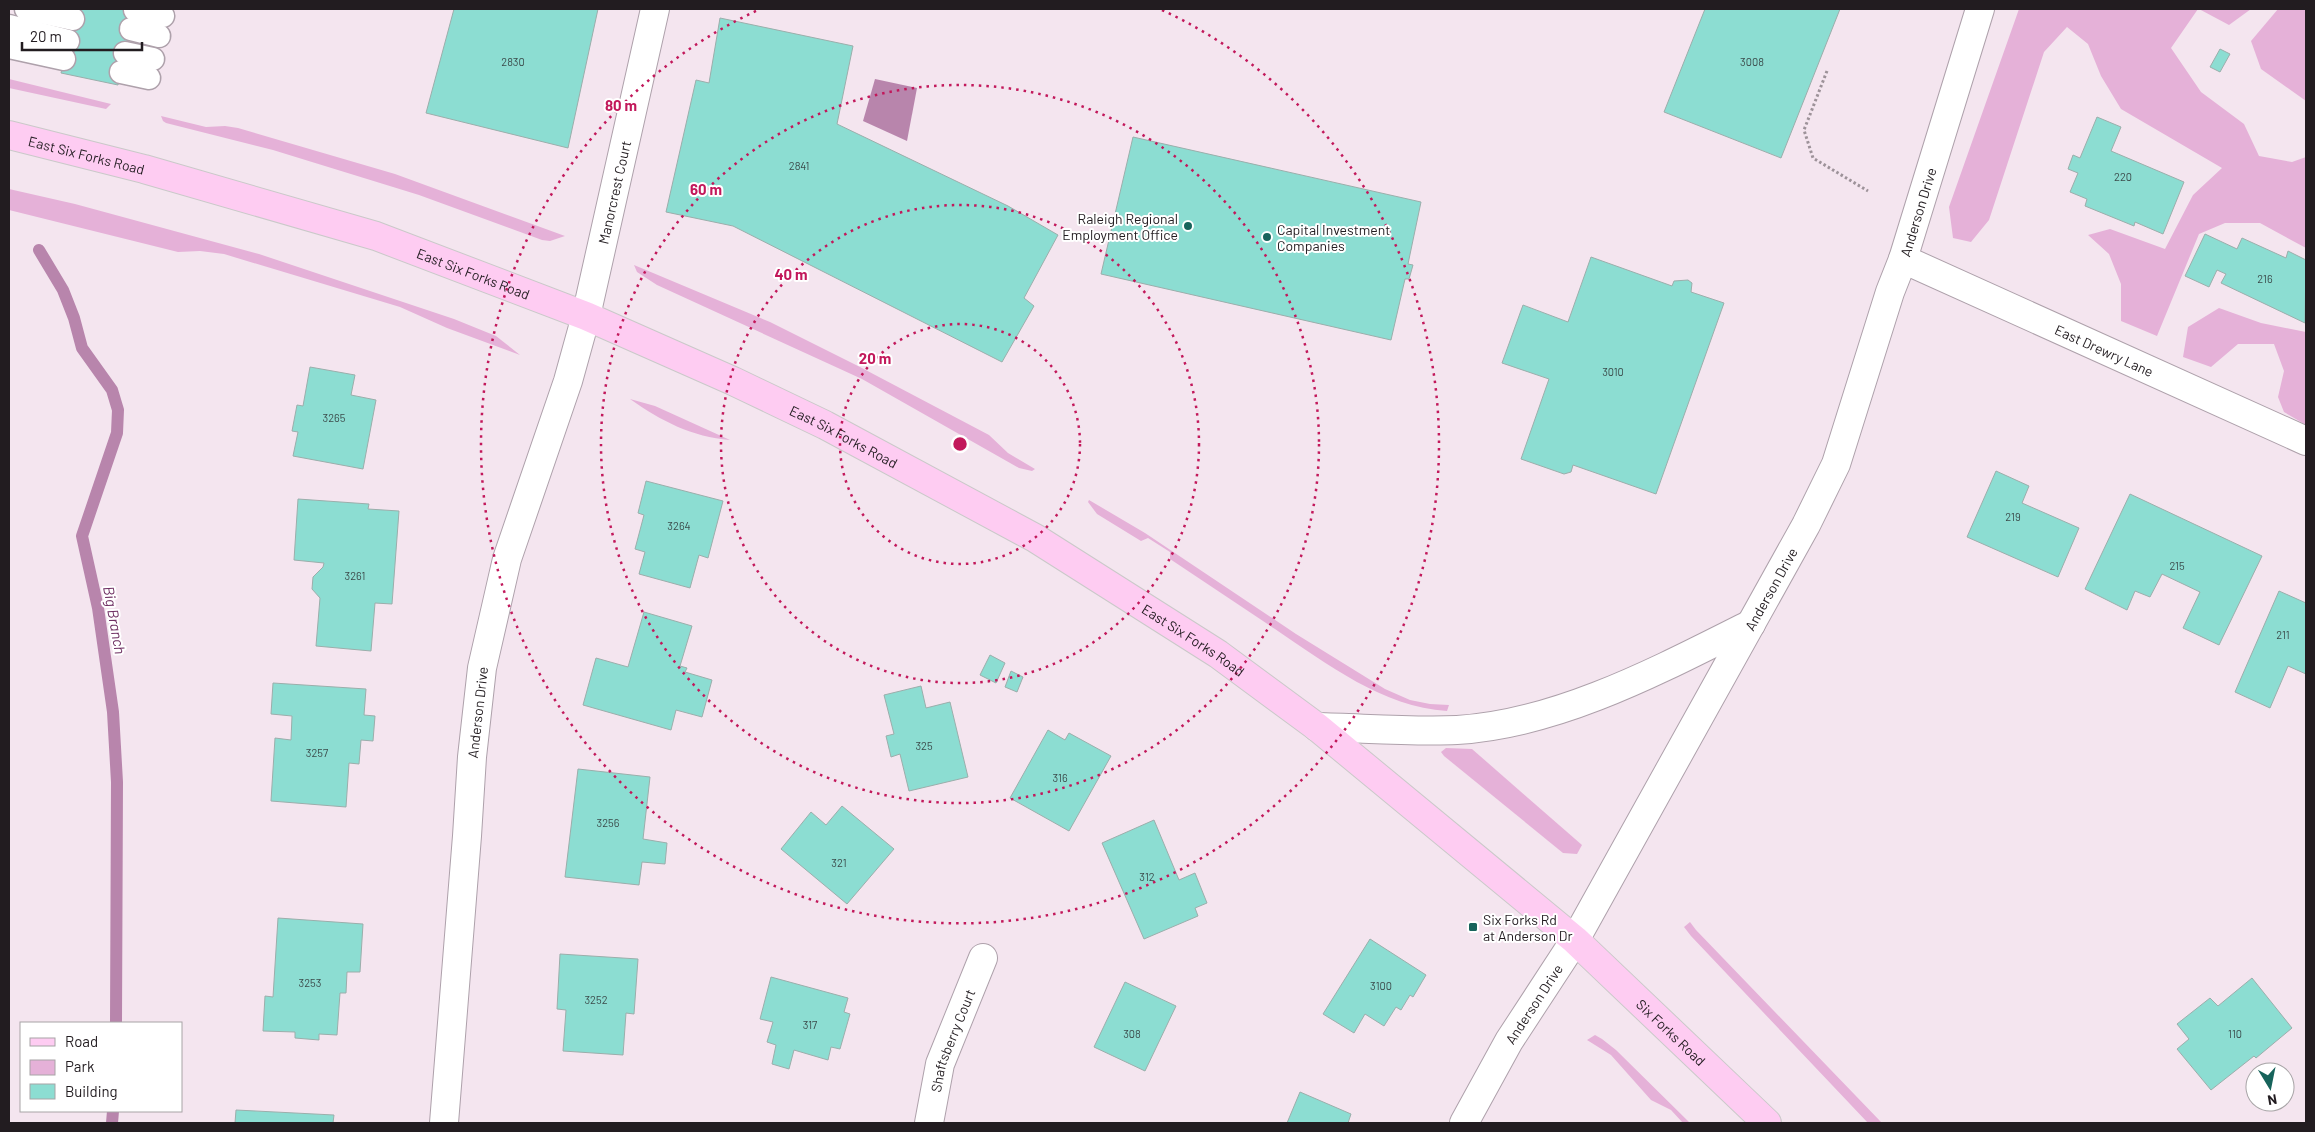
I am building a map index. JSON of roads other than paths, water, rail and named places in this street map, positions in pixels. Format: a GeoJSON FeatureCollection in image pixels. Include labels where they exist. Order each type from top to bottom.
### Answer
{"type":"FeatureCollection","features":[{"type":"Feature","properties":{"kind":"main road","name":"East Six Forks Road"},"geometry":{"type":"LineString","coordinates":[[9,135],[144,169],[376,236],[586,316],[733,380],[825,425],[1035,538],[1218,654],[1317,727],[1575,940]]}},
{"type":"Feature","properties":{"kind":"main road","name":"Six Forks Road"},"geometry":{"type":"LineString","coordinates":[[1575,940],[1767,1123]]}},
{"type":"Feature","properties":{"kind":"street","name":"Manorcrest Court"},"geometry":{"type":"LineString","coordinates":[[586,316],[655,9]]}},
{"type":"Feature","properties":{"kind":"street","name":"Anderson Drive"},"geometry":{"type":"LineString","coordinates":[[1464,1123],[1509,1041],[1575,940],[1806,524],[1836,464],[1890,292],[1903,258],[1980,9]]}},
{"type":"Feature","properties":{"kind":"street","name":"East Drewry Lane"},"geometry":{"type":"LineString","coordinates":[[1903,258],[2306,441]]}},
{"type":"Feature","properties":{"kind":"street","name":"Anderson Drive"},"geometry":{"type":"LineString","coordinates":[[444,1123],[472,757],[482,668],[507,559],[568,381],[586,316]]}},
{"type":"Feature","properties":{"kind":"street"},"geometry":{"type":"LineString","coordinates":[[1317,727],[1457,730],[1516,721],[1611,690],[1674,662],[1751,624]]}},
{"type":"Feature","properties":{"kind":"street","name":"Shaftsberry Court"},"geometry":{"type":"LineString","coordinates":[[929,1123],[929,1113],[940,1064],[983,958]]}},
{"type":"Feature","properties":{"kind":"lane"},"geometry":{"type":"LineString","coordinates":[[26,9],[73,18]]}},
{"type":"Feature","properties":{"kind":"lane"},"geometry":{"type":"LineString","coordinates":[[133,19],[161,26]]}},
{"type":"Feature","properties":{"kind":"lane"},"geometry":{"type":"LineString","coordinates":[[9,26],[66,50],[9,47]]}},
{"type":"Feature","properties":{"kind":"lane"},"geometry":{"type":"LineString","coordinates":[[123,63],[151,69]]}},
{"type":"Feature","properties":{"kind":"waterway","name":"Big Branch"},"geometry":{"type":"LineString","coordinates":[[39,250],[63,290],[74,318],[82,348],[112,390],[118,410],[117,433],[82,536],[98,608],[113,712],[117,782],[116,1022]]}},
{"type":"Feature","properties":{"kind":"waterway","name":"Big Branch"},"geometry":{"type":"LineString","coordinates":[[112,1123],[113,1112]]}},
{"type":"Feature","properties":{"kind":"place","name":"Raleigh Regional Employment Office"},"geometry":{"type":"Point","coordinates":[1188,226]}},
{"type":"Feature","properties":{"kind":"place","name":"Capital Investment Companies"},"geometry":{"type":"Point","coordinates":[1267,237]}},
{"type":"Feature","properties":{"kind":"place","name":"Six Forks Rd at Anderson Dr"},"geometry":{"type":"Point","coordinates":[1473,927]}}]}
